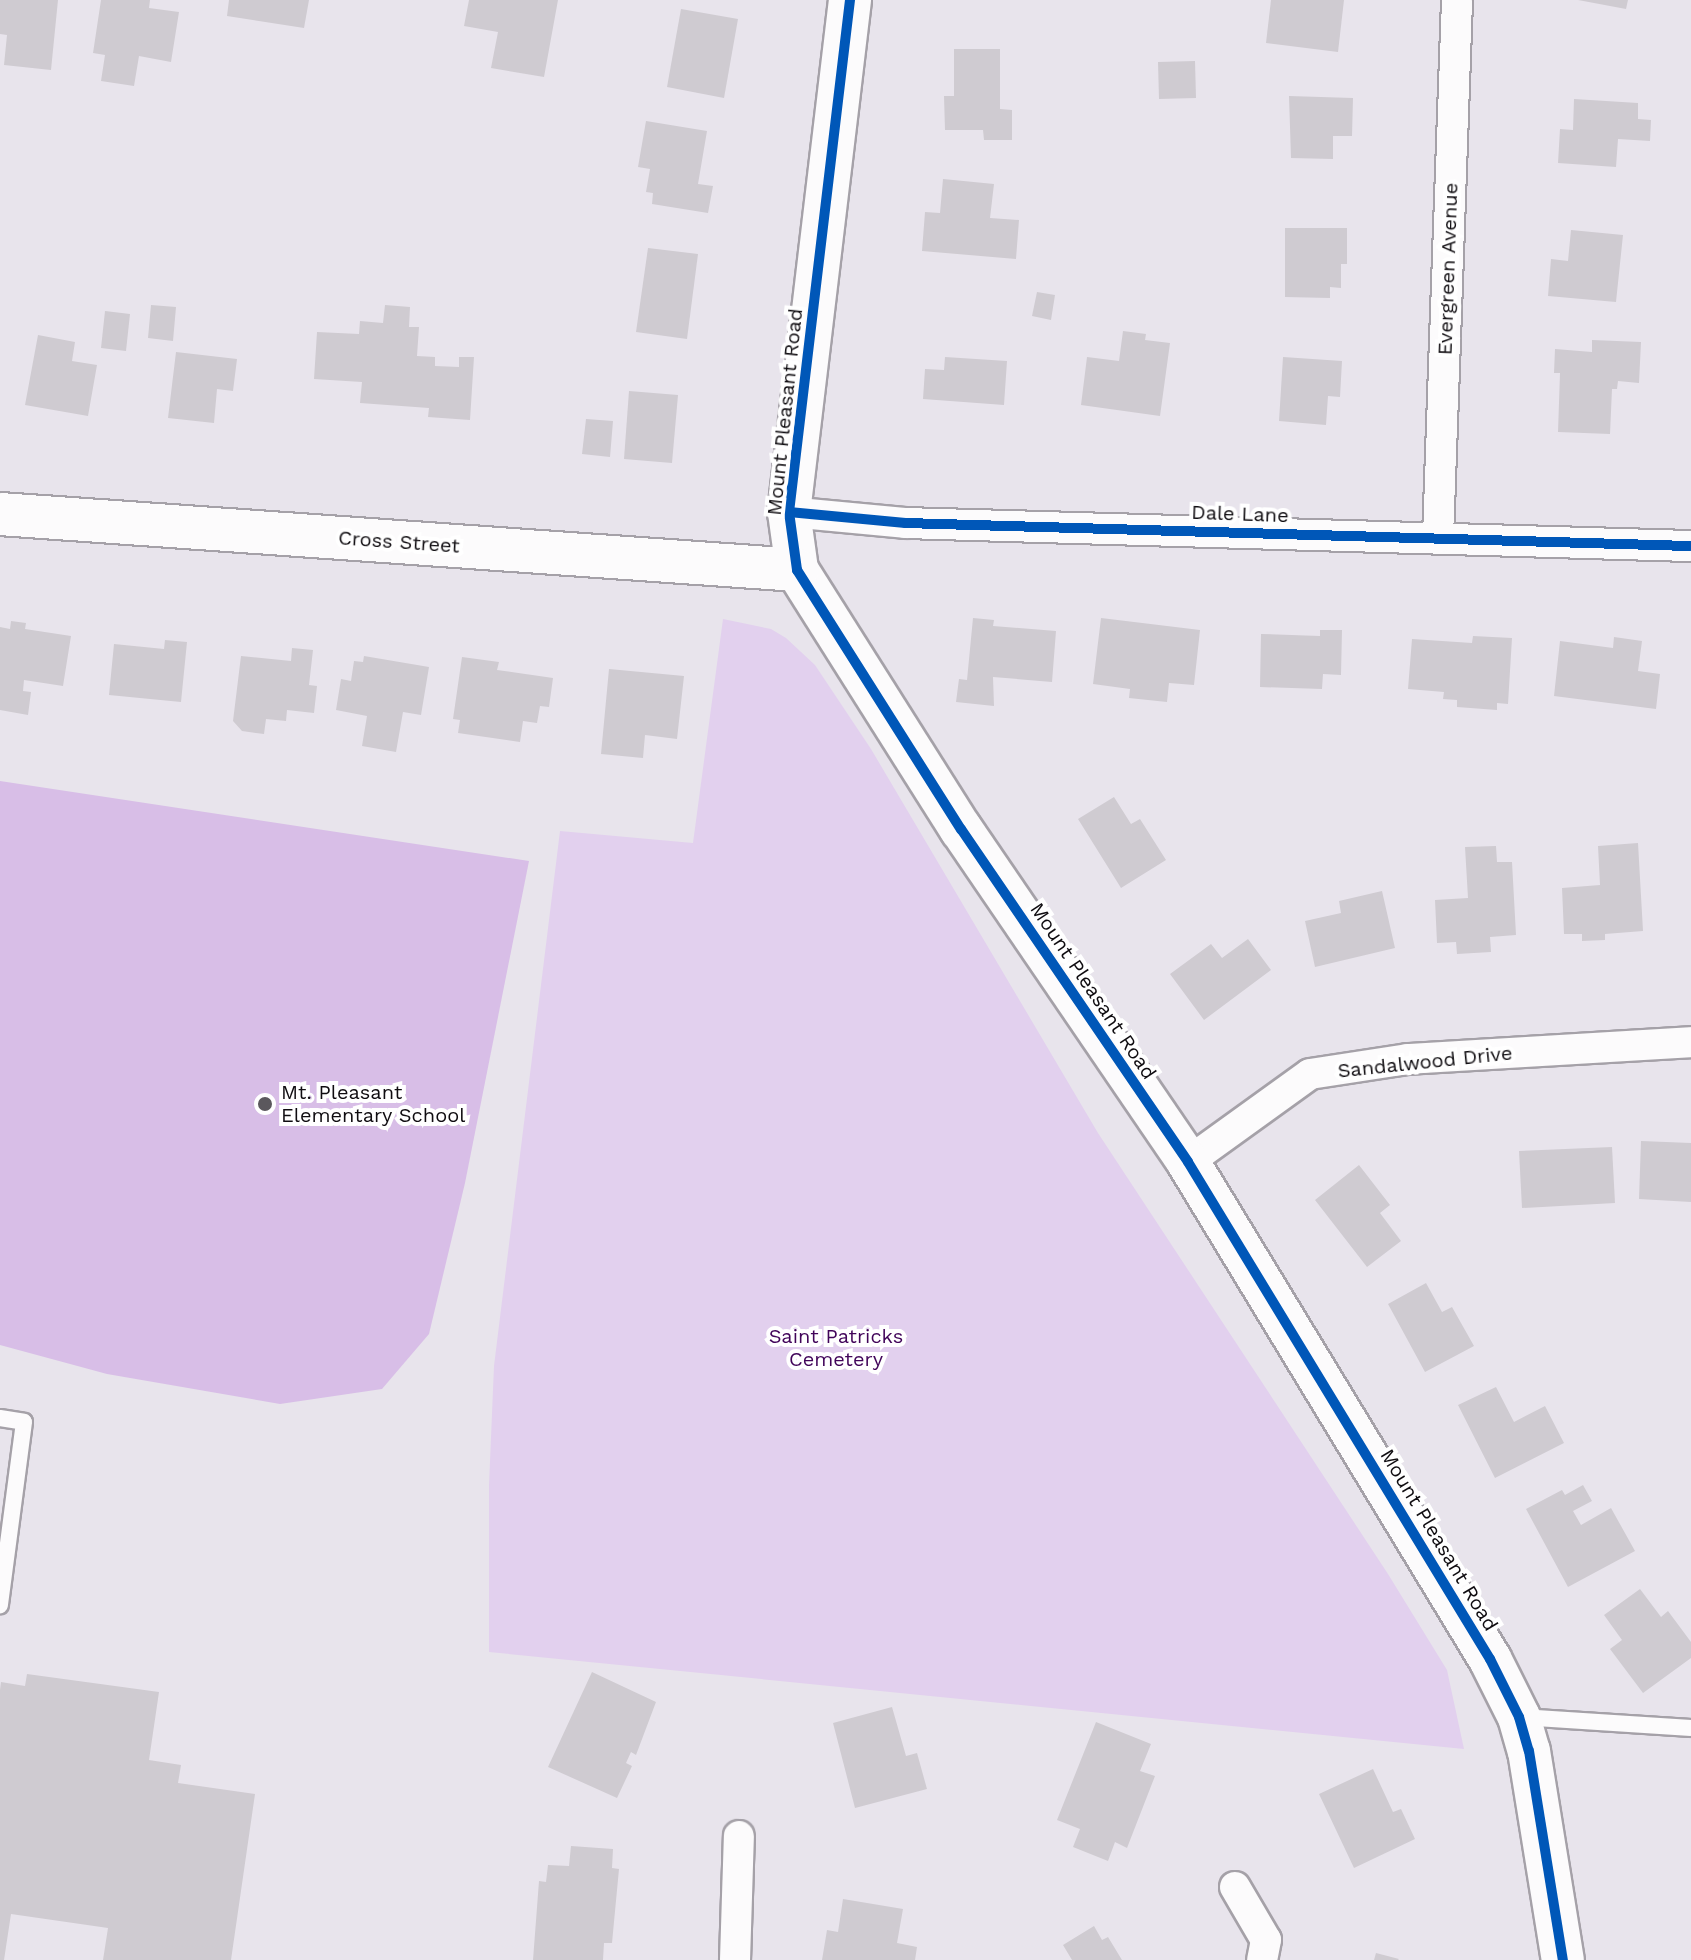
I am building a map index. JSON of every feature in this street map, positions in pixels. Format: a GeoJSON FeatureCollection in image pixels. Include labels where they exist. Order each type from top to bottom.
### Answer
{"type":"FeatureCollection","features":[{"type":"Feature","properties":{"kind":"street","name":"Mount Pleasant Road"},"geometry":{"type":"LineString","coordinates":[[850,0],[789,512],[797,570],[961,829],[1188,1162],[1468,1618],[1519,1717],[1536,1785],[1563,1960]]}},
{"type":"Feature","properties":{"kind":"street","name":"Evergreen Avenue"},"geometry":{"type":"LineString","coordinates":[[1438,537],[1457,0]]}},
{"type":"Feature","properties":{"kind":"street","name":"Dale Lane"},"geometry":{"type":"LineString","coordinates":[[789,512],[905,523],[1691,546]]}},
{"type":"Feature","properties":{"kind":"street","name":"Cross Street"},"geometry":{"type":"LineString","coordinates":[[0,514],[797,570]]}},
{"type":"Feature","properties":{"kind":"street","name":"Sandalwood Drive"},"geometry":{"type":"LineString","coordinates":[[1188,1162],[1310,1074],[1408,1059],[1691,1042]]}},
{"type":"Feature","properties":{"kind":"street"},"geometry":{"type":"LineString","coordinates":[[735,1960],[739,1836]]}},
{"type":"Feature","properties":{"kind":"street"},"geometry":{"type":"LineString","coordinates":[[1235,1887],[1266,1940],[1262,1960]]}},
{"type":"Feature","properties":{"kind":"lane"},"geometry":{"type":"LineString","coordinates":[[0,1418],[24,1422],[1,1600]]}},
{"type":"Feature","properties":{"kind":"lane"},"geometry":{"type":"LineString","coordinates":[[1519,1717],[1691,1728]]}},
{"type":"Feature","properties":{"kind":"green space","name":"Saint Patricks Cemetery"},"geometry":{"type":"Polygon","coordinates":[[[723,619],[771,629],[786,638],[815,665],[871,749],[1098,1133],[1388,1574],[1447,1670],[1464,1749],[489,1652],[489,1485],[494,1366],[560,831],[693,843],[723,619]]]}},
{"type":"Feature","properties":{"kind":"shaded area"},"geometry":{"type":"Polygon","coordinates":[[[0,781],[529,861],[465,1183],[429,1334],[382,1389],[280,1404],[107,1374],[0,1345],[0,781]]]}},
{"type":"Feature","properties":{"kind":"building"},"geometry":{"type":"Polygon","coordinates":[[[0,0],[58,0],[51,70],[4,65],[7,35],[0,34],[0,0]]]}},
{"type":"Feature","properties":{"kind":"building"},"geometry":{"type":"Polygon","coordinates":[[[101,0],[150,0],[149,8],[179,12],[171,62],[139,56],[134,86],[101,81],[105,55],[93,53],[101,0]]]}},
{"type":"Feature","properties":{"kind":"building"},"geometry":{"type":"Polygon","coordinates":[[[229,0],[309,0],[304,28],[227,16],[229,0]]]}},
{"type":"Feature","properties":{"kind":"building"},"geometry":{"type":"Polygon","coordinates":[[[469,0],[558,0],[544,77],[491,68],[498,32],[464,26],[469,0]]]}},
{"type":"Feature","properties":{"kind":"building"},"geometry":{"type":"Polygon","coordinates":[[[1271,0],[1344,0],[1338,52],[1266,43],[1271,0]]]}},
{"type":"Feature","properties":{"kind":"building"},"geometry":{"type":"Polygon","coordinates":[[[1578,0],[1628,0],[1626,9],[1578,0]]]}},
{"type":"Feature","properties":{"kind":"building"},"geometry":{"type":"Polygon","coordinates":[[[681,9],[738,19],[724,98],[667,87],[681,9]]]}},
{"type":"Feature","properties":{"kind":"building"},"geometry":{"type":"Polygon","coordinates":[[[954,49],[1000,49],[1000,109],[1012,110],[1012,140],[984,140],[983,130],[945,130],[944,96],[954,96],[954,49]]]}},
{"type":"Feature","properties":{"kind":"building"},"geometry":{"type":"Polygon","coordinates":[[[1195,61],[1196,98],[1159,99],[1158,62],[1195,61]]]}},
{"type":"Feature","properties":{"kind":"building"},"geometry":{"type":"Polygon","coordinates":[[[1289,96],[1353,98],[1352,136],[1333,136],[1333,159],[1291,158],[1289,96]]]}},
{"type":"Feature","properties":{"kind":"building"},"geometry":{"type":"Polygon","coordinates":[[[1574,99],[1638,103],[1638,119],[1651,120],[1650,141],[1618,139],[1616,167],[1558,163],[1560,129],[1573,130],[1574,99]]]}},
{"type":"Feature","properties":{"kind":"building"},"geometry":{"type":"Polygon","coordinates":[[[646,121],[707,131],[698,184],[713,186],[708,213],[652,204],[653,193],[646,192],[650,169],[638,167],[646,121]]]}},
{"type":"Feature","properties":{"kind":"building"},"geometry":{"type":"Polygon","coordinates":[[[943,179],[994,184],[990,218],[1019,220],[1016,259],[922,251],[925,212],[940,213],[943,179]]]}},
{"type":"Feature","properties":{"kind":"building"},"geometry":{"type":"Polygon","coordinates":[[[1285,228],[1347,228],[1347,264],[1341,264],[1341,288],[1330,287],[1330,298],[1285,297],[1285,228]]]}},
{"type":"Feature","properties":{"kind":"building"},"geometry":{"type":"Polygon","coordinates":[[[1571,230],[1623,235],[1616,302],[1548,296],[1551,259],[1568,261],[1571,230]]]}},
{"type":"Feature","properties":{"kind":"building"},"geometry":{"type":"Polygon","coordinates":[[[648,248],[698,254],[687,339],[636,332],[648,248]]]}},
{"type":"Feature","properties":{"kind":"building"},"geometry":{"type":"Polygon","coordinates":[[[1037,292],[1055,295],[1051,320],[1032,316],[1037,292]]]}},
{"type":"Feature","properties":{"kind":"building"},"geometry":{"type":"Polygon","coordinates":[[[151,305],[176,307],[173,341],[148,338],[151,305]]]}},
{"type":"Feature","properties":{"kind":"building"},"geometry":{"type":"Polygon","coordinates":[[[385,305],[410,307],[409,327],[419,327],[417,356],[435,357],[435,366],[459,367],[459,357],[474,357],[470,420],[428,417],[429,408],[360,403],[362,382],[314,379],[317,332],[359,334],[360,321],[383,323],[385,305]]]}},
{"type":"Feature","properties":{"kind":"building"},"geometry":{"type":"Polygon","coordinates":[[[105,311],[130,314],[126,351],[101,348],[105,311]]]}},
{"type":"Feature","properties":{"kind":"building"},"geometry":{"type":"Polygon","coordinates":[[[1123,331],[1146,334],[1145,340],[1170,343],[1160,416],[1081,405],[1087,357],[1119,361],[1123,331]]]}},
{"type":"Feature","properties":{"kind":"building"},"geometry":{"type":"Polygon","coordinates":[[[38,335],[75,342],[72,361],[97,365],[88,416],[25,405],[38,335]]]}},
{"type":"Feature","properties":{"kind":"building"},"geometry":{"type":"Polygon","coordinates":[[[1592,340],[1641,342],[1639,383],[1618,381],[1617,389],[1612,389],[1610,434],[1558,432],[1560,373],[1554,373],[1555,349],[1592,352],[1592,340]]]}},
{"type":"Feature","properties":{"kind":"building"},"geometry":{"type":"Polygon","coordinates":[[[176,352],[237,359],[233,391],[217,389],[214,423],[168,418],[176,352]]]}},
{"type":"Feature","properties":{"kind":"building"},"geometry":{"type":"Polygon","coordinates":[[[945,357],[1007,361],[1004,405],[923,399],[925,369],[944,370],[945,357]]]}},
{"type":"Feature","properties":{"kind":"building"},"geometry":{"type":"Polygon","coordinates":[[[1283,357],[1342,361],[1340,397],[1328,396],[1326,425],[1279,421],[1283,357]]]}},
{"type":"Feature","properties":{"kind":"building"},"geometry":{"type":"Polygon","coordinates":[[[629,391],[678,395],[672,463],[624,459],[629,391]]]}},
{"type":"Feature","properties":{"kind":"building"},"geometry":{"type":"Polygon","coordinates":[[[586,419],[613,421],[610,457],[582,454],[586,419]]]}},
{"type":"Feature","properties":{"kind":"building"},"geometry":{"type":"Polygon","coordinates":[[[973,618],[994,620],[993,626],[1056,631],[1052,682],[993,677],[994,706],[956,702],[959,679],[967,680],[973,618]]]}},
{"type":"Feature","properties":{"kind":"building"},"geometry":{"type":"Polygon","coordinates":[[[1101,618],[1200,630],[1194,685],[1169,683],[1167,702],[1129,698],[1130,689],[1093,684],[1101,618]]]}},
{"type":"Feature","properties":{"kind":"building"},"geometry":{"type":"Polygon","coordinates":[[[11,621],[26,623],[25,629],[71,636],[63,686],[24,680],[23,691],[31,692],[28,715],[0,710],[0,627],[10,629],[11,621]]]}},
{"type":"Feature","properties":{"kind":"building"},"geometry":{"type":"Polygon","coordinates":[[[1320,630],[1342,630],[1341,675],[1323,674],[1322,689],[1260,687],[1261,634],[1320,636],[1320,630]]]}},
{"type":"Feature","properties":{"kind":"building"},"geometry":{"type":"Polygon","coordinates":[[[1473,636],[1512,638],[1508,704],[1497,703],[1497,710],[1457,707],[1457,700],[1443,699],[1444,692],[1408,689],[1412,639],[1472,643],[1473,636]]]}},
{"type":"Feature","properties":{"kind":"building"},"geometry":{"type":"Polygon","coordinates":[[[1614,637],[1642,641],[1638,671],[1660,674],[1656,709],[1554,696],[1560,641],[1613,648],[1614,637]]]}},
{"type":"Feature","properties":{"kind":"building"},"geometry":{"type":"Polygon","coordinates":[[[165,640],[187,642],[181,702],[109,695],[114,644],[164,649],[165,640]]]}},
{"type":"Feature","properties":{"kind":"building"},"geometry":{"type":"Polygon","coordinates":[[[292,648],[313,650],[309,685],[317,686],[314,713],[287,710],[286,721],[266,719],[264,734],[242,731],[233,721],[241,656],[291,661],[292,648]]]}},
{"type":"Feature","properties":{"kind":"building"},"geometry":{"type":"Polygon","coordinates":[[[364,656],[429,667],[421,715],[403,712],[396,752],[362,746],[367,716],[336,710],[341,679],[351,681],[354,661],[363,662],[364,656]]]}},
{"type":"Feature","properties":{"kind":"building"},"geometry":{"type":"Polygon","coordinates":[[[462,657],[499,662],[497,670],[553,678],[549,707],[540,706],[537,723],[523,721],[520,742],[458,733],[460,720],[453,719],[462,657]]]}},
{"type":"Feature","properties":{"kind":"building"},"geometry":{"type":"Polygon","coordinates":[[[609,669],[684,676],[677,739],[645,735],[643,758],[601,754],[609,669]]]}},
{"type":"Feature","properties":{"kind":"building"},"geometry":{"type":"Polygon","coordinates":[[[1114,797],[1131,824],[1140,819],[1166,860],[1121,888],[1078,819],[1114,797]]]}},
{"type":"Feature","properties":{"kind":"building"},"geometry":{"type":"Polygon","coordinates":[[[1638,843],[1643,931],[1605,934],[1605,940],[1582,941],[1582,934],[1564,934],[1562,888],[1600,885],[1598,846],[1638,843]]]}},
{"type":"Feature","properties":{"kind":"building"},"geometry":{"type":"Polygon","coordinates":[[[1496,846],[1497,862],[1512,862],[1516,935],[1490,937],[1491,952],[1457,954],[1456,942],[1437,943],[1435,900],[1468,898],[1465,847],[1496,846]]]}},
{"type":"Feature","properties":{"kind":"building"},"geometry":{"type":"Polygon","coordinates":[[[1382,891],[1395,948],[1315,967],[1305,921],[1341,913],[1339,901],[1382,891]]]}},
{"type":"Feature","properties":{"kind":"building"},"geometry":{"type":"Polygon","coordinates":[[[1248,939],[1271,970],[1204,1020],[1170,974],[1211,944],[1222,958],[1248,939]]]}},
{"type":"Feature","properties":{"kind":"building"},"geometry":{"type":"Polygon","coordinates":[[[1641,1141],[1691,1143],[1691,1202],[1639,1199],[1641,1141]]]}},
{"type":"Feature","properties":{"kind":"building"},"geometry":{"type":"Polygon","coordinates":[[[1612,1147],[1615,1203],[1522,1208],[1519,1151],[1612,1147]]]}},
{"type":"Feature","properties":{"kind":"building"},"geometry":{"type":"Polygon","coordinates":[[[1359,1165],[1390,1205],[1380,1213],[1401,1241],[1367,1267],[1315,1200],[1359,1165]]]}},
{"type":"Feature","properties":{"kind":"building"},"geometry":{"type":"Polygon","coordinates":[[[1426,1283],[1442,1312],[1452,1307],[1474,1346],[1425,1372],[1388,1304],[1426,1283]]]}},
{"type":"Feature","properties":{"kind":"building"},"geometry":{"type":"Polygon","coordinates":[[[1496,1387],[1514,1422],[1545,1406],[1564,1443],[1495,1478],[1458,1405],[1496,1387]]]}},
{"type":"Feature","properties":{"kind":"building"},"geometry":{"type":"Polygon","coordinates":[[[1583,1485],[1592,1501],[1573,1511],[1581,1525],[1611,1508],[1635,1551],[1568,1587],[1526,1509],[1562,1490],[1565,1495],[1583,1485]]]}},
{"type":"Feature","properties":{"kind":"building"},"geometry":{"type":"Polygon","coordinates":[[[1640,1589],[1661,1617],[1668,1611],[1691,1642],[1691,1658],[1643,1693],[1610,1649],[1622,1640],[1604,1615],[1640,1589]]]}},
{"type":"Feature","properties":{"kind":"building"},"geometry":{"type":"Polygon","coordinates":[[[592,1672],[656,1702],[636,1755],[631,1752],[626,1763],[632,1766],[617,1798],[548,1767],[592,1672]]]}},
{"type":"Feature","properties":{"kind":"building"},"geometry":{"type":"Polygon","coordinates":[[[27,1674],[159,1692],[149,1760],[181,1765],[178,1783],[255,1794],[231,1960],[103,1960],[108,1928],[11,1914],[4,1960],[0,1960],[0,1690],[1,1682],[25,1686],[27,1674]]]}},
{"type":"Feature","properties":{"kind":"building"},"geometry":{"type":"Polygon","coordinates":[[[892,1707],[906,1756],[917,1753],[927,1789],[855,1808],[833,1723],[892,1707]]]}},
{"type":"Feature","properties":{"kind":"building"},"geometry":{"type":"Polygon","coordinates":[[[1096,1722],[1151,1744],[1140,1771],[1155,1776],[1127,1848],[1115,1842],[1108,1861],[1073,1847],[1080,1829],[1057,1820],[1096,1722]]]}},
{"type":"Feature","properties":{"kind":"building"},"geometry":{"type":"Polygon","coordinates":[[[1373,1769],[1393,1812],[1401,1809],[1415,1839],[1354,1868],[1319,1794],[1373,1769]]]}},
{"type":"Feature","properties":{"kind":"building"},"geometry":{"type":"Polygon","coordinates":[[[571,1846],[613,1849],[612,1868],[619,1869],[612,1943],[604,1943],[603,1960],[533,1960],[539,1881],[546,1882],[548,1865],[569,1866],[571,1846]]]}},
{"type":"Feature","properties":{"kind":"building"},"geometry":{"type":"Polygon","coordinates":[[[843,1899],[903,1909],[897,1943],[917,1947],[915,1960],[822,1960],[827,1930],[838,1932],[843,1899]]]}},
{"type":"Feature","properties":{"kind":"building"},"geometry":{"type":"Polygon","coordinates":[[[1094,1926],[1102,1940],[1108,1937],[1122,1960],[1072,1960],[1063,1945],[1094,1926]]]}},
{"type":"Feature","properties":{"kind":"building"},"geometry":{"type":"Polygon","coordinates":[[[1376,1953],[1399,1959],[1374,1960],[1376,1953]]]}},
{"type":"Feature","properties":{"kind":"cycle path"},"geometry":{"type":"LineString","coordinates":[[850,0],[789,512],[797,570],[961,829],[1188,1162],[1490,1659],[1519,1717],[1529,1751],[1563,1960]]}},
{"type":"Feature","properties":{"kind":"cycle path"},"geometry":{"type":"LineString","coordinates":[[789,512],[905,523],[1691,546]]}},
{"type":"Feature","properties":{"kind":"place","name":"Mt. Pleasant Elementary School"},"geometry":{"type":"Point","coordinates":[265,1104]}}]}
